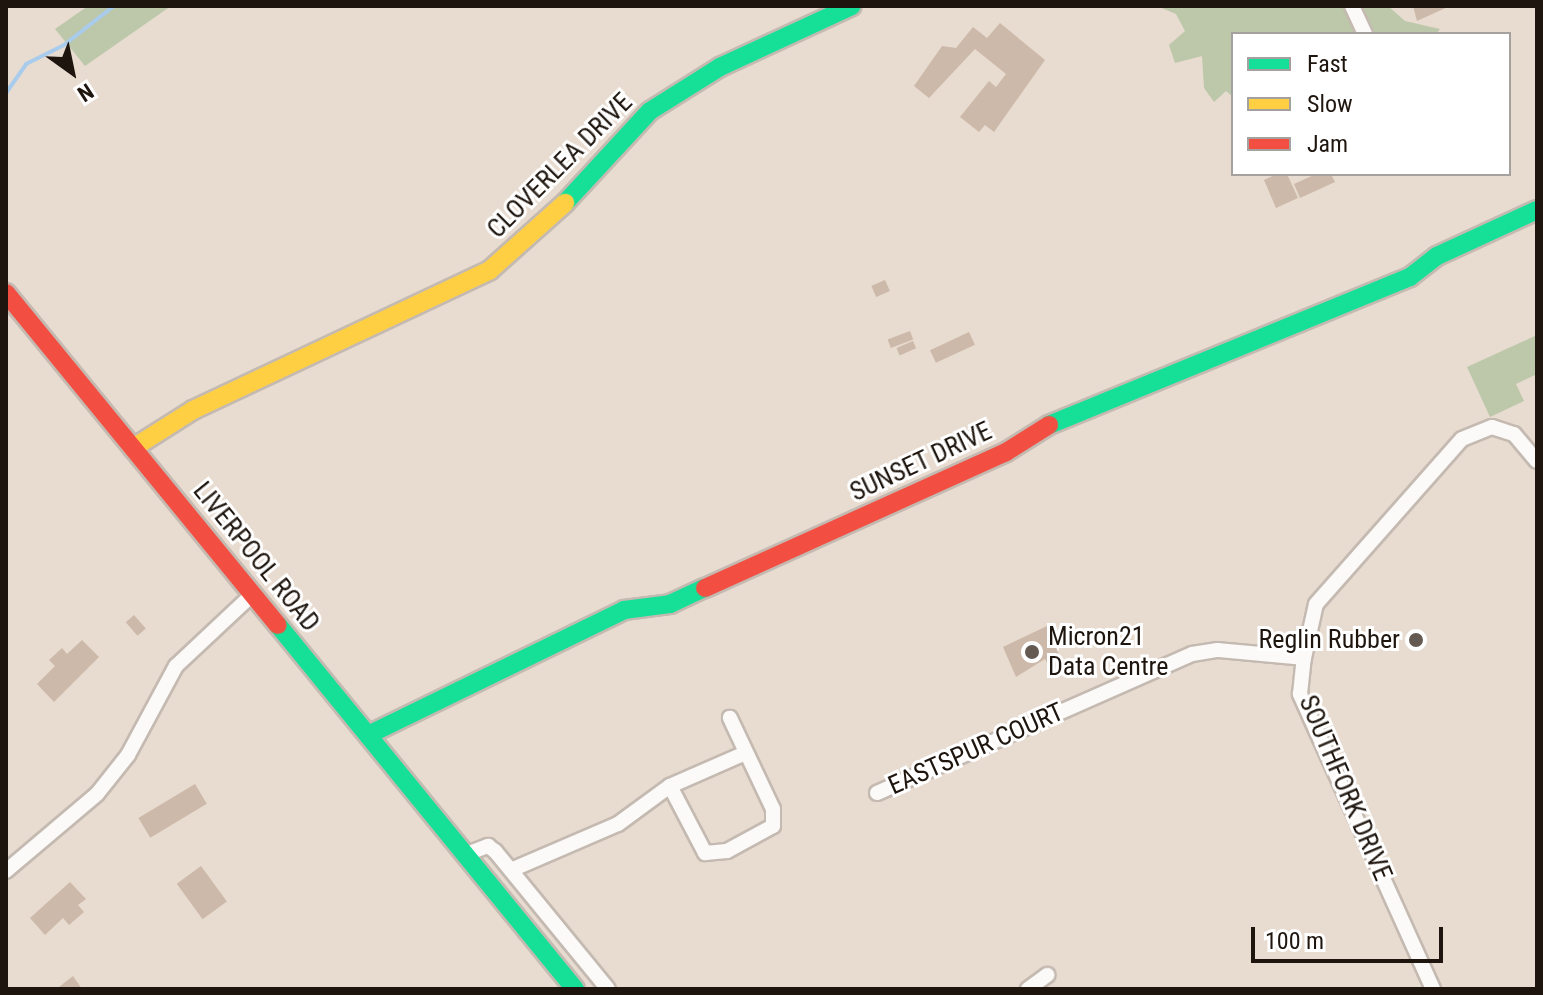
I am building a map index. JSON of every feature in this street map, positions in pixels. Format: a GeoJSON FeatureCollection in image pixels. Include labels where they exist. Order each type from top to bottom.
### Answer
{"type":"FeatureCollection","features":[{"type":"Feature","properties":{"kind":"street","name":"CLOVERLEA DRIVE"},"geometry":{"type":"LineString","coordinates":[[133,448],[193,410],[436,300],[490,270],[541,229],[610,151],[662,103],[720,67],[852,6]]}},
{"type":"Feature","properties":{"kind":"street"},"geometry":{"type":"LineString","coordinates":[[1352,6],[1364,32]]}},
{"type":"Feature","properties":{"kind":"street","name":"SUNSET DRIVE"},"geometry":{"type":"LineString","coordinates":[[368,735],[624,610],[670,604],[1006,452],[1031,433],[1130,388],[1172,376],[1410,277],[1437,256],[1537,210]]}},
{"type":"Feature","properties":{"kind":"street","name":"LIVERPOOL ROAD"},"geometry":{"type":"LineString","coordinates":[[6,293],[575,989]]}},
{"type":"Feature","properties":{"kind":"street","name":"SOUTHFORK DRIVE"},"geometry":{"type":"LineString","coordinates":[[1433,989],[1300,694],[1304,658],[1316,604],[1462,439],[1492,427],[1514,434],[1537,461]]}},
{"type":"Feature","properties":{"kind":"street"},"geometry":{"type":"LineString","coordinates":[[6,871],[97,794],[128,755],[176,666],[252,595]]}},
{"type":"Feature","properties":{"kind":"street","name":"EASTSPUR COURT"},"geometry":{"type":"LineString","coordinates":[[877,793],[1192,654],[1218,650],[1304,658]]}},
{"type":"Feature","properties":{"kind":"street"},"geometry":{"type":"LineString","coordinates":[[670,786],[705,853],[742,845],[765,834],[775,820],[730,718]]}},
{"type":"Feature","properties":{"kind":"street"},"geometry":{"type":"LineString","coordinates":[[511,870],[618,824],[670,786],[745,753]]}},
{"type":"Feature","properties":{"kind":"street"},"geometry":{"type":"LineString","coordinates":[[464,855],[488,846],[608,989]]}},
{"type":"Feature","properties":{"kind":"street"},"geometry":{"type":"LineString","coordinates":[[1028,989],[1047,975]]}},
{"type":"Feature","properties":{"kind":"green space"},"geometry":{"type":"Polygon","coordinates":[[[88,6],[171,6],[85,66],[55,29],[88,6]]]}},
{"type":"Feature","properties":{"kind":"green space"},"geometry":{"type":"Polygon","coordinates":[[[1157,6],[1388,6],[1405,21],[1440,29],[1438,32],[1231,32],[1231,95],[1226,91],[1214,102],[1204,88],[1202,56],[1175,63],[1169,45],[1185,31],[1176,14],[1157,6]]]}},
{"type":"Feature","properties":{"kind":"green space"},"geometry":{"type":"Polygon","coordinates":[[[1537,335],[1537,374],[1516,384],[1524,401],[1490,417],[1467,367],[1537,335]]]}},
{"type":"Feature","properties":{"kind":"building"},"geometry":{"type":"Polygon","coordinates":[[[1413,6],[1450,6],[1417,21],[1413,6]]]}},
{"type":"Feature","properties":{"kind":"building"},"geometry":{"type":"Polygon","coordinates":[[[1000,23],[1045,60],[994,132],[985,125],[979,132],[960,117],[989,81],[996,87],[1006,74],[975,49],[929,98],[914,86],[942,46],[956,48],[973,27],[987,38],[1000,23]]]}},
{"type":"Feature","properties":{"kind":"building"},"geometry":{"type":"Polygon","coordinates":[[[1273,176],[1288,176],[1298,198],[1276,208],[1264,180],[1273,176]]]}},
{"type":"Feature","properties":{"kind":"building"},"geometry":{"type":"Polygon","coordinates":[[[1312,176],[1332,176],[1335,182],[1300,198],[1294,184],[1312,176]]]}},
{"type":"Feature","properties":{"kind":"building"},"geometry":{"type":"Polygon","coordinates":[[[885,280],[890,291],[876,297],[871,286],[885,280]]]}},
{"type":"Feature","properties":{"kind":"building"},"geometry":{"type":"Polygon","coordinates":[[[910,331],[913,339],[891,348],[888,340],[910,331]]]}},
{"type":"Feature","properties":{"kind":"building"},"geometry":{"type":"Polygon","coordinates":[[[969,332],[975,345],[936,363],[930,350],[969,332]]]}},
{"type":"Feature","properties":{"kind":"building"},"geometry":{"type":"Polygon","coordinates":[[[913,341],[916,348],[900,355],[896,348],[913,341]]]}},
{"type":"Feature","properties":{"kind":"building"},"geometry":{"type":"Polygon","coordinates":[[[134,615],[146,629],[138,636],[126,622],[134,615]]]}},
{"type":"Feature","properties":{"kind":"building","name":"Micron21 Data Centre"},"geometry":{"type":"Polygon","coordinates":[[[1047,626],[1060,657],[1047,663],[1045,659],[1016,677],[1003,647],[1047,626]]]}},
{"type":"Feature","properties":{"kind":"building"},"geometry":{"type":"Polygon","coordinates":[[[82,640],[99,657],[54,702],[37,684],[55,666],[49,660],[62,648],[67,654],[82,640]]]}},
{"type":"Feature","properties":{"kind":"building"},"geometry":{"type":"Polygon","coordinates":[[[195,784],[207,804],[150,838],[138,818],[195,784]]]}},
{"type":"Feature","properties":{"kind":"building"},"geometry":{"type":"Polygon","coordinates":[[[201,866],[227,902],[203,919],[177,884],[201,866]]]}},
{"type":"Feature","properties":{"kind":"building"},"geometry":{"type":"Polygon","coordinates":[[[70,882],[86,899],[78,905],[84,912],[69,925],[63,918],[45,935],[30,918],[70,882]]]}},
{"type":"Feature","properties":{"kind":"building"},"geometry":{"type":"Polygon","coordinates":[[[73,976],[82,989],[60,989],[59,987],[73,976]]]}},
{"type":"Feature","properties":{"kind":"waterway"},"geometry":{"type":"LineString","coordinates":[[6,93],[26,64],[64,45],[114,6]]}},
{"type":"Feature","properties":{"kind":"traffic: fast"},"geometry":{"type":"LineString","coordinates":[[565,203],[650,111],[720,67],[852,6]]}},
{"type":"Feature","properties":{"kind":"traffic: fast"},"geometry":{"type":"LineString","coordinates":[[1049,425],[1410,277],[1437,256],[1537,210]]}},
{"type":"Feature","properties":{"kind":"traffic: fast"},"geometry":{"type":"LineString","coordinates":[[368,735],[624,610],[670,604],[705,588]]}},
{"type":"Feature","properties":{"kind":"traffic: fast"},"geometry":{"type":"LineString","coordinates":[[278,625],[575,989]]}},
{"type":"Feature","properties":{"kind":"traffic: slow"},"geometry":{"type":"LineString","coordinates":[[133,448],[193,410],[490,270],[565,203]]}},
{"type":"Feature","properties":{"kind":"traffic: jam"},"geometry":{"type":"LineString","coordinates":[[6,293],[278,625]]}},
{"type":"Feature","properties":{"kind":"traffic: jam"},"geometry":{"type":"LineString","coordinates":[[705,588],[1006,452],[1049,425]]}},
{"type":"Feature","properties":{"kind":"place","name":"Reglin Rubber"},"geometry":{"type":"Point","coordinates":[1416,640]}},
{"type":"Feature","properties":{"kind":"place","name":"Micron21 Data Centre"},"geometry":{"type":"Point","coordinates":[1032,652]}}]}
